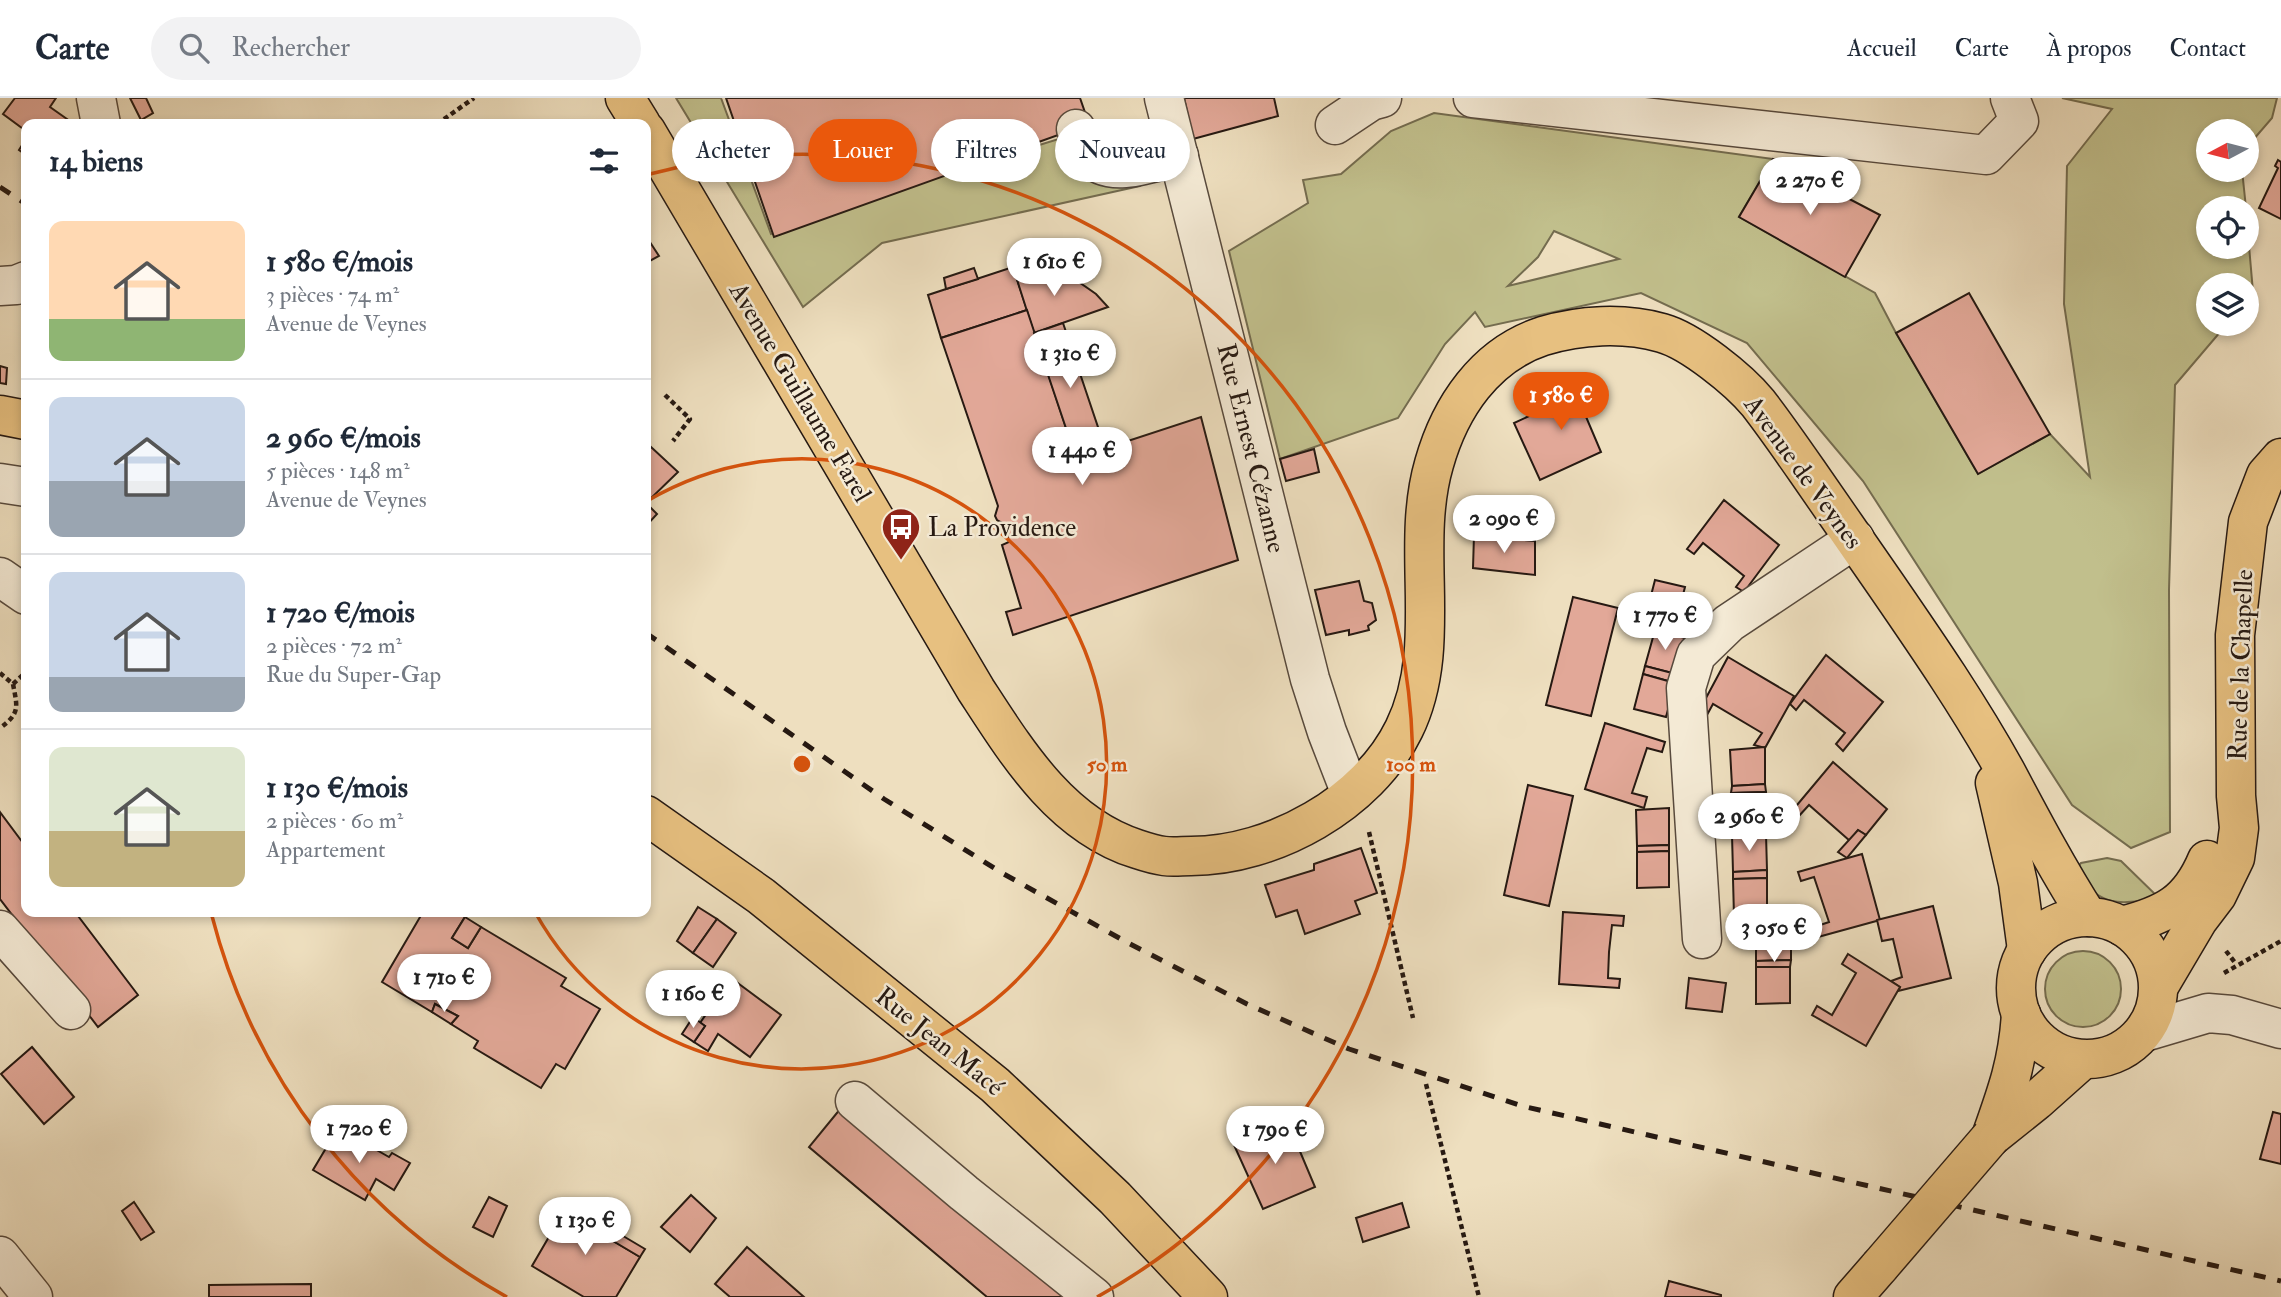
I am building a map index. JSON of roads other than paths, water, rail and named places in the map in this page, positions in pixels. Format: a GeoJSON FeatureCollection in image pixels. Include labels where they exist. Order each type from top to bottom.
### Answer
{"type":"FeatureCollection","features":[{"type":"Feature","properties":{"kind":"main road"},"geometry":{"type":"LineString","coordinates":[[625,98],[639,119]]}},
{"type":"Feature","properties":{"kind":"main road","name":"Avenue Guillaume Farel"},"geometry":{"type":"LineString","coordinates":[[651,139],[976,690],[1015,750],[1045,787],[1080,820],[1119,843],[1161,856],[1204,856],[1252,848],[1297,832],[1351,794]]}},
{"type":"Feature","properties":{"kind":"main road","name":"Avenue de Veynes"},"geometry":{"type":"LineString","coordinates":[[1351,794],[1382,764],[1405,728],[1419,685],[1425,644],[1426,513],[1433,465],[1455,409],[1488,366],[1525,342],[1568,328],[1610,326],[1664,333],[1716,362],[1755,400],[1940,663],[1978,724],[2054,864],[2105,921]]}},
{"type":"Feature","properties":{"kind":"main road"},"geometry":{"type":"LineString","coordinates":[[0,415],[21,418]]}},
{"type":"Feature","properties":{"kind":"main road","name":"Rue de la Chapelle"},"geometry":{"type":"LineString","coordinates":[[2159,986],[2198,920],[2217,895],[2235,858],[2239,828],[2235,796],[2235,635],[2248,522],[2266,475],[2281,458]]}},
{"type":"Feature","properties":{"kind":"main road","name":"Avenue de Veynes"},"geometry":{"type":"LineString","coordinates":[[1978,724],[2001,805],[2024,915],[2027,950]]}},
{"type":"Feature","properties":{"kind":"main road","name":"Rue de la Chapelle"},"geometry":{"type":"LineString","coordinates":[[2105,921],[2159,915],[2180,901],[2194,887],[2235,796]]}},
{"type":"Feature","properties":{"kind":"main road","name":"Rue Jean Macé"},"geometry":{"type":"LineString","coordinates":[[651,819],[761,896],[995,1085],[1115,1198],[1208,1297]]}},
{"type":"Feature","properties":{"kind":"main road"},"geometry":{"type":"LineString","coordinates":[[1991,1137],[2010,1084],[2018,1050],[2021,1014],[2016,992],[2018,970],[2027,950],[2039,936],[2071,919],[2105,921],[2141,942],[2154,962],[2159,986],[2155,1011],[2144,1032],[2127,1048],[2105,1058],[2082,1060],[2062,1055],[2045,1046],[2031,1031],[2021,1014]]}},
{"type":"Feature","properties":{"kind":"main road"},"geometry":{"type":"LineString","coordinates":[[1853,1297],[1991,1137],[2082,1060]]}},
{"type":"Feature","properties":{"kind":"street"},"geometry":{"type":"LineString","coordinates":[[96,98],[100,119]]}},
{"type":"Feature","properties":{"kind":"street","name":"Rue Ernest Cézanne"},"geometry":{"type":"LineString","coordinates":[[1164,98],[1169,119]]}},
{"type":"Feature","properties":{"kind":"street"},"geometry":{"type":"LineString","coordinates":[[1335,125],[1371,101],[1382,98]]}},
{"type":"Feature","properties":{"kind":"street"},"geometry":{"type":"LineString","coordinates":[[1473,98],[1986,155],[2019,121],[2010,98]]}},
{"type":"Feature","properties":{"kind":"street","name":"Rue Ernest Cézanne"},"geometry":{"type":"LineString","coordinates":[[1185,182],[1310,679],[1327,733],[1351,794]]}},
{"type":"Feature","properties":{"kind":"street"},"geometry":{"type":"LineString","coordinates":[[0,286],[21,283]]}},
{"type":"Feature","properties":{"kind":"street"},"geometry":{"type":"LineString","coordinates":[[0,483],[21,486]]}},
{"type":"Feature","properties":{"kind":"street"},"geometry":{"type":"LineString","coordinates":[[1702,939],[1686,688],[1696,656],[1729,623],[1855,539]]}},
{"type":"Feature","properties":{"kind":"street"},"geometry":{"type":"LineString","coordinates":[[0,577],[21,592]]}},
{"type":"Feature","properties":{"kind":"street"},"geometry":{"type":"LineString","coordinates":[[0,930],[71,1010]]}},
{"type":"Feature","properties":{"kind":"street"},"geometry":{"type":"LineString","coordinates":[[2144,1032],[2208,1013],[2232,1015],[2281,1029]]}},
{"type":"Feature","properties":{"kind":"street"},"geometry":{"type":"LineString","coordinates":[[855,1101],[964,1194],[1094,1297]]}},
{"type":"Feature","properties":{"kind":"street"},"geometry":{"type":"LineString","coordinates":[[0,1256],[33,1297]]}},
{"type":"Feature","properties":{"kind":"railway"},"geometry":{"type":"LineString","coordinates":[[0,187],[21,201]]}},
{"type":"Feature","properties":{"kind":"railway"},"geometry":{"type":"LineString","coordinates":[[651,636],[884,799],[1002,873],[1130,944],[1247,1004],[1349,1049],[1522,1106],[2281,1281]]}},
{"type":"Feature","properties":{"kind":"place","name":"La Providence"},"geometry":{"type":"Point","coordinates":[901,561]}}]}
